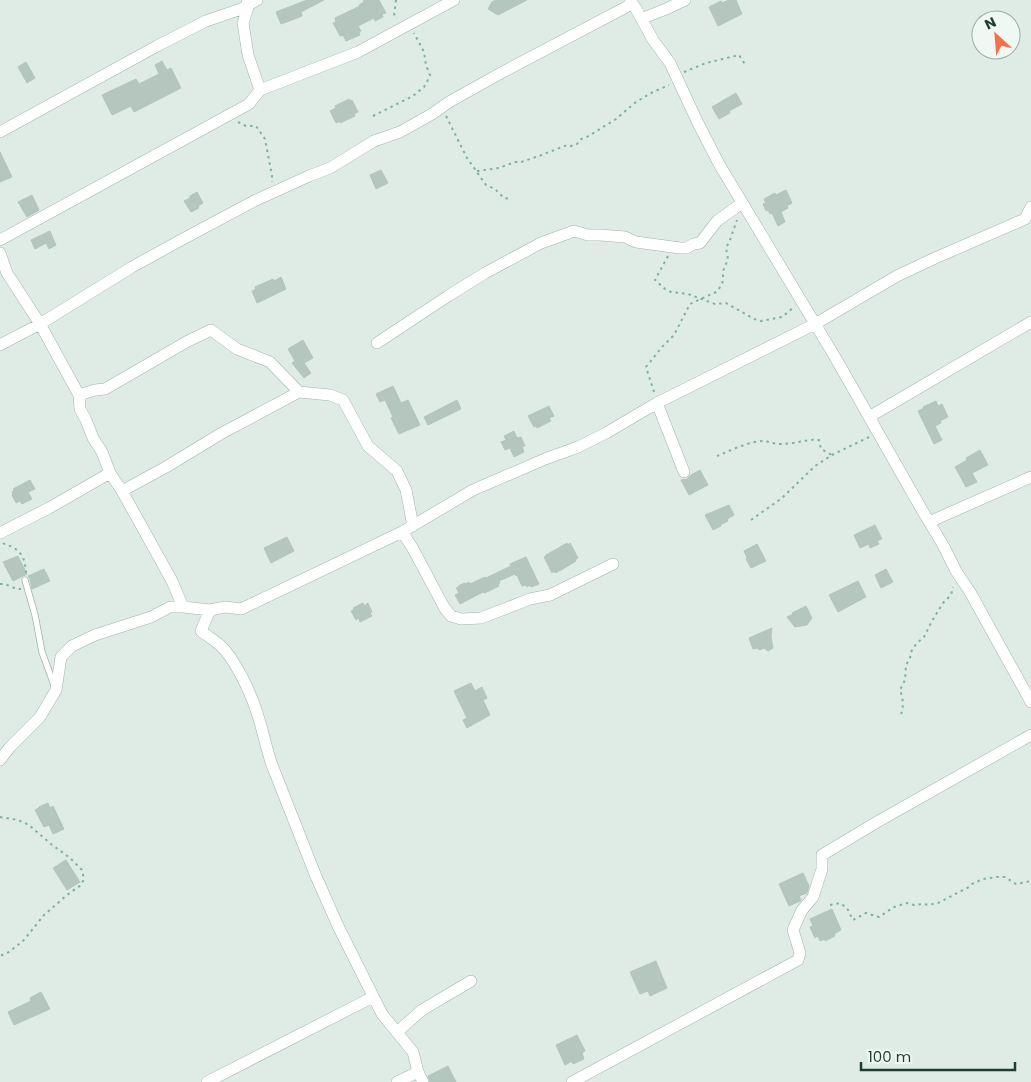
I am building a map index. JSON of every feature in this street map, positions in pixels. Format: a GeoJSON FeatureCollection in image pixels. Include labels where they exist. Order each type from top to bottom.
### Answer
{"type":"FeatureCollection","features":[{"type":"Feature","properties":{"kind":"street"},"geometry":{"type":"LineString","coordinates":[[0,240],[249,104],[260,90],[358,52],[454,0]]}},
{"type":"Feature","properties":{"kind":"street"},"geometry":{"type":"LineString","coordinates":[[641,19],[686,0]]}},
{"type":"Feature","properties":{"kind":"street"},"geometry":{"type":"LineString","coordinates":[[250,1],[243,23],[248,55],[260,90]]}},
{"type":"Feature","properties":{"kind":"street"},"geometry":{"type":"LineString","coordinates":[[0,132],[157,46],[206,21],[241,8],[250,1]]}},
{"type":"Feature","properties":{"kind":"street"},"geometry":{"type":"LineString","coordinates":[[0,345],[40,324],[132,267],[254,201],[330,168],[374,141],[400,132],[454,99],[631,2],[653,40],[672,67],[719,164],[869,416],[1031,702]]}},
{"type":"Feature","properties":{"kind":"street"},"geometry":{"type":"LineString","coordinates":[[377,343],[485,273],[541,243],[574,231],[588,235],[625,237],[636,242],[673,248],[686,248],[700,243],[717,221],[742,203]]}},
{"type":"Feature","properties":{"kind":"street"},"geometry":{"type":"LineString","coordinates":[[0,760],[40,717],[56,690],[61,657],[72,646],[95,635],[151,617],[170,607],[210,610],[225,607],[241,609],[402,532],[473,490],[578,447],[606,433],[657,403],[815,324],[897,276],[935,258],[1028,221],[1031,207]]}},
{"type":"Feature","properties":{"kind":"street"},"geometry":{"type":"LineString","coordinates":[[0,253],[7,273],[40,324],[79,395],[80,409],[93,438],[102,452],[110,473],[172,581],[183,607]]}},
{"type":"Feature","properties":{"kind":"street"},"geometry":{"type":"LineString","coordinates":[[869,416],[1031,322]]}},
{"type":"Feature","properties":{"kind":"street"},"geometry":{"type":"LineString","coordinates":[[79,395],[105,389],[188,341],[211,330],[236,349],[270,362],[299,392]]}},
{"type":"Feature","properties":{"kind":"street"},"geometry":{"type":"LineString","coordinates":[[122,491],[222,433],[299,392],[330,395],[343,400],[368,446],[397,470],[406,490],[413,526]]}},
{"type":"Feature","properties":{"kind":"street"},"geometry":{"type":"LineString","coordinates":[[657,403],[684,472]]}},
{"type":"Feature","properties":{"kind":"street"},"geometry":{"type":"LineString","coordinates":[[0,533],[49,508],[110,473]]}},
{"type":"Feature","properties":{"kind":"street"},"geometry":{"type":"LineString","coordinates":[[929,522],[1031,477]]}},
{"type":"Feature","properties":{"kind":"street"},"geometry":{"type":"LineString","coordinates":[[402,532],[412,546],[444,607],[451,616],[460,619],[481,618],[530,599],[550,595],[613,564]]}},
{"type":"Feature","properties":{"kind":"street"},"geometry":{"type":"LineString","coordinates":[[210,610],[201,631],[221,646],[247,688],[257,711],[272,765],[315,874],[338,926],[382,1014],[413,1052],[420,1077],[397,1082]]}},
{"type":"Feature","properties":{"kind":"street"},"geometry":{"type":"LineString","coordinates":[[572,1082],[798,960],[800,953],[793,930],[802,910],[813,898],[822,869],[822,855],[1031,735]]}},
{"type":"Feature","properties":{"kind":"street"},"geometry":{"type":"LineString","coordinates":[[397,1032],[422,1010],[471,981]]}},
{"type":"Feature","properties":{"kind":"street"},"geometry":{"type":"LineString","coordinates":[[207,1082],[373,997]]}},
{"type":"Feature","properties":{"kind":"lane"},"geometry":{"type":"LineString","coordinates":[[25,580],[42,652],[56,690]]}},
{"type":"Feature","properties":{"kind":"path"},"geometry":{"type":"LineString","coordinates":[[373,116],[413,96],[424,87],[430,78],[424,52],[414,32],[394,16],[396,0]]}},
{"type":"Feature","properties":{"kind":"path"},"geometry":{"type":"LineString","coordinates":[[672,67],[677,74],[706,63],[739,55],[746,66]]}},
{"type":"Feature","properties":{"kind":"path"},"geometry":{"type":"LineString","coordinates":[[477,172],[521,162],[567,145],[577,144],[581,139],[616,119],[636,102],[672,84],[672,67]]}},
{"type":"Feature","properties":{"kind":"path"},"geometry":{"type":"LineString","coordinates":[[442,108],[468,158],[486,185],[496,189],[502,197],[511,199]]}},
{"type":"Feature","properties":{"kind":"path"},"geometry":{"type":"LineString","coordinates":[[238,122],[246,126],[256,126],[265,139],[272,176],[273,193]]}},
{"type":"Feature","properties":{"kind":"path"},"geometry":{"type":"LineString","coordinates":[[657,403],[646,367],[674,335],[690,304],[716,292],[723,281],[728,259],[726,248],[733,234],[742,203]]}},
{"type":"Feature","properties":{"kind":"path"},"geometry":{"type":"LineString","coordinates":[[673,248],[655,280],[671,292],[688,294],[715,304],[726,303],[761,321],[782,317],[800,302]]}},
{"type":"Feature","properties":{"kind":"path"},"geometry":{"type":"LineString","coordinates":[[752,520],[782,498],[815,466],[878,433]]}},
{"type":"Feature","properties":{"kind":"path"},"geometry":{"type":"LineString","coordinates":[[717,456],[738,447],[759,442],[767,441],[775,444],[800,442],[809,439],[819,440],[822,449],[832,456]]}},
{"type":"Feature","properties":{"kind":"path"},"geometry":{"type":"LineString","coordinates":[[0,540],[5,546],[13,547],[24,557],[26,577],[22,589],[19,590],[2,583],[0,584]]}},
{"type":"Feature","properties":{"kind":"path"},"geometry":{"type":"LineString","coordinates":[[901,714],[904,708],[900,690],[905,680],[906,664],[911,652],[924,637],[942,604],[951,595],[956,571]]}},
{"type":"Feature","properties":{"kind":"path"},"geometry":{"type":"LineString","coordinates":[[0,817],[18,820],[29,825],[70,858],[82,870],[84,879],[81,885],[44,915],[24,940],[9,952],[0,956]]}},
{"type":"Feature","properties":{"kind":"path"},"geometry":{"type":"LineString","coordinates":[[830,905],[840,903],[847,908],[853,920],[866,913],[879,917],[894,907],[907,903],[914,905],[938,903],[972,884],[989,878],[1005,877],[1016,884],[1031,881]]}},
{"type":"Feature","properties":{"kind":"building"},"geometry":{"type":"Polygon","coordinates":[[[307,0],[324,0],[301,12],[302,16],[281,24],[276,12],[307,0]]]}},
{"type":"Feature","properties":{"kind":"building"},"geometry":{"type":"Polygon","coordinates":[[[363,0],[379,0],[386,13],[382,14],[383,17],[375,21],[374,18],[358,26],[361,31],[359,32],[360,35],[346,41],[343,35],[340,36],[333,23],[336,22],[335,18],[360,6],[364,2],[363,0]]]}},
{"type":"Feature","properties":{"kind":"building"},"geometry":{"type":"Polygon","coordinates":[[[496,0],[527,0],[498,15],[488,9],[492,2],[496,0]]]}},
{"type":"Feature","properties":{"kind":"building"},"geometry":{"type":"Polygon","coordinates":[[[736,0],[742,14],[718,26],[709,7],[721,1],[722,3],[736,0]]]}},
{"type":"Feature","properties":{"kind":"building"},"geometry":{"type":"Polygon","coordinates":[[[162,61],[167,70],[171,68],[181,88],[134,112],[131,106],[112,115],[102,95],[136,79],[139,84],[159,74],[155,65],[162,61]]]}},
{"type":"Feature","properties":{"kind":"building"},"geometry":{"type":"Polygon","coordinates":[[[26,62],[35,78],[27,83],[18,67],[26,62]]]}},
{"type":"Feature","properties":{"kind":"building"},"geometry":{"type":"Polygon","coordinates":[[[736,93],[742,104],[719,119],[712,107],[736,93]]]}},
{"type":"Feature","properties":{"kind":"building"},"geometry":{"type":"Polygon","coordinates":[[[349,99],[350,101],[352,100],[358,112],[354,114],[355,116],[336,123],[330,111],[336,108],[335,106],[349,99]]]}},
{"type":"Feature","properties":{"kind":"building"},"geometry":{"type":"Polygon","coordinates":[[[0,152],[12,177],[0,182],[0,152]]]}},
{"type":"Feature","properties":{"kind":"building"},"geometry":{"type":"Polygon","coordinates":[[[381,170],[388,183],[376,189],[370,175],[381,170]]]}},
{"type":"Feature","properties":{"kind":"building"},"geometry":{"type":"Polygon","coordinates":[[[786,190],[792,203],[781,212],[785,222],[778,226],[772,213],[770,214],[768,210],[766,211],[763,204],[766,203],[764,199],[786,190]]]}},
{"type":"Feature","properties":{"kind":"building"},"geometry":{"type":"Polygon","coordinates":[[[197,192],[203,203],[198,206],[199,208],[191,212],[184,201],[197,192]]]}},
{"type":"Feature","properties":{"kind":"building"},"geometry":{"type":"Polygon","coordinates":[[[32,195],[39,210],[27,217],[18,202],[32,195]]]}},
{"type":"Feature","properties":{"kind":"building"},"geometry":{"type":"Polygon","coordinates":[[[50,231],[56,245],[49,249],[46,243],[35,249],[31,240],[50,231]]]}},
{"type":"Feature","properties":{"kind":"building"},"geometry":{"type":"Polygon","coordinates":[[[281,277],[286,289],[257,303],[252,291],[256,289],[255,287],[281,277]]]}},
{"type":"Feature","properties":{"kind":"building"},"geometry":{"type":"Polygon","coordinates":[[[303,340],[313,358],[304,363],[311,373],[304,378],[292,363],[295,361],[288,349],[303,340]]]}},
{"type":"Feature","properties":{"kind":"building"},"geometry":{"type":"Polygon","coordinates":[[[393,386],[401,403],[408,400],[420,425],[399,434],[385,400],[380,402],[376,394],[393,386]]]}},
{"type":"Feature","properties":{"kind":"building"},"geometry":{"type":"Polygon","coordinates":[[[457,400],[461,409],[428,425],[424,417],[457,400]]]}},
{"type":"Feature","properties":{"kind":"building"},"geometry":{"type":"Polygon","coordinates":[[[936,401],[938,406],[942,404],[948,417],[935,426],[942,440],[934,444],[918,411],[936,401]]]}},
{"type":"Feature","properties":{"kind":"building"},"geometry":{"type":"Polygon","coordinates":[[[549,406],[554,416],[549,418],[551,421],[537,428],[536,426],[534,427],[528,416],[549,406]]]}},
{"type":"Feature","properties":{"kind":"building"},"geometry":{"type":"Polygon","coordinates":[[[514,431],[517,438],[521,437],[525,446],[522,447],[524,452],[514,457],[510,448],[505,450],[501,442],[506,440],[504,436],[514,431]]]}},
{"type":"Feature","properties":{"kind":"building"},"geometry":{"type":"Polygon","coordinates":[[[980,450],[988,465],[972,473],[977,482],[966,487],[955,467],[980,450]]]}},
{"type":"Feature","properties":{"kind":"building"},"geometry":{"type":"Polygon","coordinates":[[[700,470],[708,485],[689,495],[681,480],[687,479],[700,470]]]}},
{"type":"Feature","properties":{"kind":"building"},"geometry":{"type":"Polygon","coordinates":[[[30,480],[35,489],[28,492],[32,499],[22,504],[20,501],[16,503],[12,495],[13,489],[30,480]]]}},
{"type":"Feature","properties":{"kind":"building"},"geometry":{"type":"Polygon","coordinates":[[[729,505],[734,515],[713,530],[705,515],[729,505]]]}},
{"type":"Feature","properties":{"kind":"building"},"geometry":{"type":"Polygon","coordinates":[[[875,525],[882,539],[877,541],[879,544],[870,548],[869,544],[860,548],[854,535],[875,525]]]}},
{"type":"Feature","properties":{"kind":"building"},"geometry":{"type":"Polygon","coordinates":[[[287,537],[294,551],[271,563],[264,548],[287,537]]]}},
{"type":"Feature","properties":{"kind":"building"},"geometry":{"type":"Polygon","coordinates":[[[567,543],[568,545],[570,543],[578,558],[563,569],[552,573],[544,557],[567,543]]]}},
{"type":"Feature","properties":{"kind":"building"},"geometry":{"type":"Polygon","coordinates":[[[757,544],[766,561],[751,568],[744,551],[757,544]]]}},
{"type":"Feature","properties":{"kind":"building"},"geometry":{"type":"Polygon","coordinates":[[[18,556],[27,574],[13,581],[3,562],[18,556]]]}},
{"type":"Feature","properties":{"kind":"building"},"geometry":{"type":"Polygon","coordinates":[[[526,557],[539,584],[531,587],[530,585],[527,587],[526,585],[522,586],[515,574],[499,581],[499,586],[460,604],[455,595],[459,593],[456,588],[458,586],[486,578],[526,557]]]}},
{"type":"Feature","properties":{"kind":"building"},"geometry":{"type":"Polygon","coordinates":[[[44,569],[50,581],[32,589],[28,576],[44,569]]]}},
{"type":"Feature","properties":{"kind":"building"},"geometry":{"type":"Polygon","coordinates":[[[886,569],[893,582],[881,588],[875,575],[886,569]]]}},
{"type":"Feature","properties":{"kind":"building"},"geometry":{"type":"Polygon","coordinates":[[[858,581],[866,597],[838,612],[829,595],[858,581]]]}},
{"type":"Feature","properties":{"kind":"building"},"geometry":{"type":"Polygon","coordinates":[[[363,603],[364,606],[368,603],[372,616],[360,622],[359,618],[356,620],[351,611],[363,603]]]}},
{"type":"Feature","properties":{"kind":"building"},"geometry":{"type":"Polygon","coordinates":[[[806,606],[812,618],[807,625],[795,627],[787,617],[806,606]]]}},
{"type":"Feature","properties":{"kind":"building"},"geometry":{"type":"Polygon","coordinates":[[[772,628],[773,648],[768,651],[764,648],[760,650],[757,648],[753,649],[749,638],[772,628]]]}},
{"type":"Feature","properties":{"kind":"building"},"geometry":{"type":"Polygon","coordinates":[[[471,683],[475,691],[482,687],[487,698],[483,700],[490,715],[467,728],[463,720],[467,718],[454,691],[471,683]]]}},
{"type":"Feature","properties":{"kind":"building"},"geometry":{"type":"Polygon","coordinates":[[[48,803],[50,808],[53,806],[64,829],[53,834],[49,825],[44,827],[35,810],[48,803]]]}},
{"type":"Feature","properties":{"kind":"building"},"geometry":{"type":"Polygon","coordinates":[[[66,860],[80,882],[67,890],[53,868],[66,860]]]}},
{"type":"Feature","properties":{"kind":"building"},"geometry":{"type":"Polygon","coordinates":[[[803,873],[809,886],[807,893],[799,896],[800,901],[789,906],[779,884],[803,873]]]}},
{"type":"Feature","properties":{"kind":"building"},"geometry":{"type":"Polygon","coordinates":[[[832,909],[841,930],[834,934],[835,936],[825,941],[825,939],[820,941],[818,936],[815,938],[810,927],[813,926],[810,919],[832,909]]]}},
{"type":"Feature","properties":{"kind":"building"},"geometry":{"type":"Polygon","coordinates":[[[656,961],[667,988],[650,996],[648,991],[640,994],[630,972],[656,961]]]}},
{"type":"Feature","properties":{"kind":"building"},"geometry":{"type":"Polygon","coordinates":[[[41,992],[50,1009],[14,1025],[8,1012],[31,1001],[30,998],[41,992]]]}},
{"type":"Feature","properties":{"kind":"building"},"geometry":{"type":"Polygon","coordinates":[[[577,1035],[585,1051],[582,1053],[584,1059],[573,1064],[572,1061],[565,1065],[556,1045],[577,1035]]]}},
{"type":"Feature","properties":{"kind":"building"},"geometry":{"type":"Polygon","coordinates":[[[448,1066],[456,1082],[430,1082],[428,1076],[448,1066]]]}}]}
